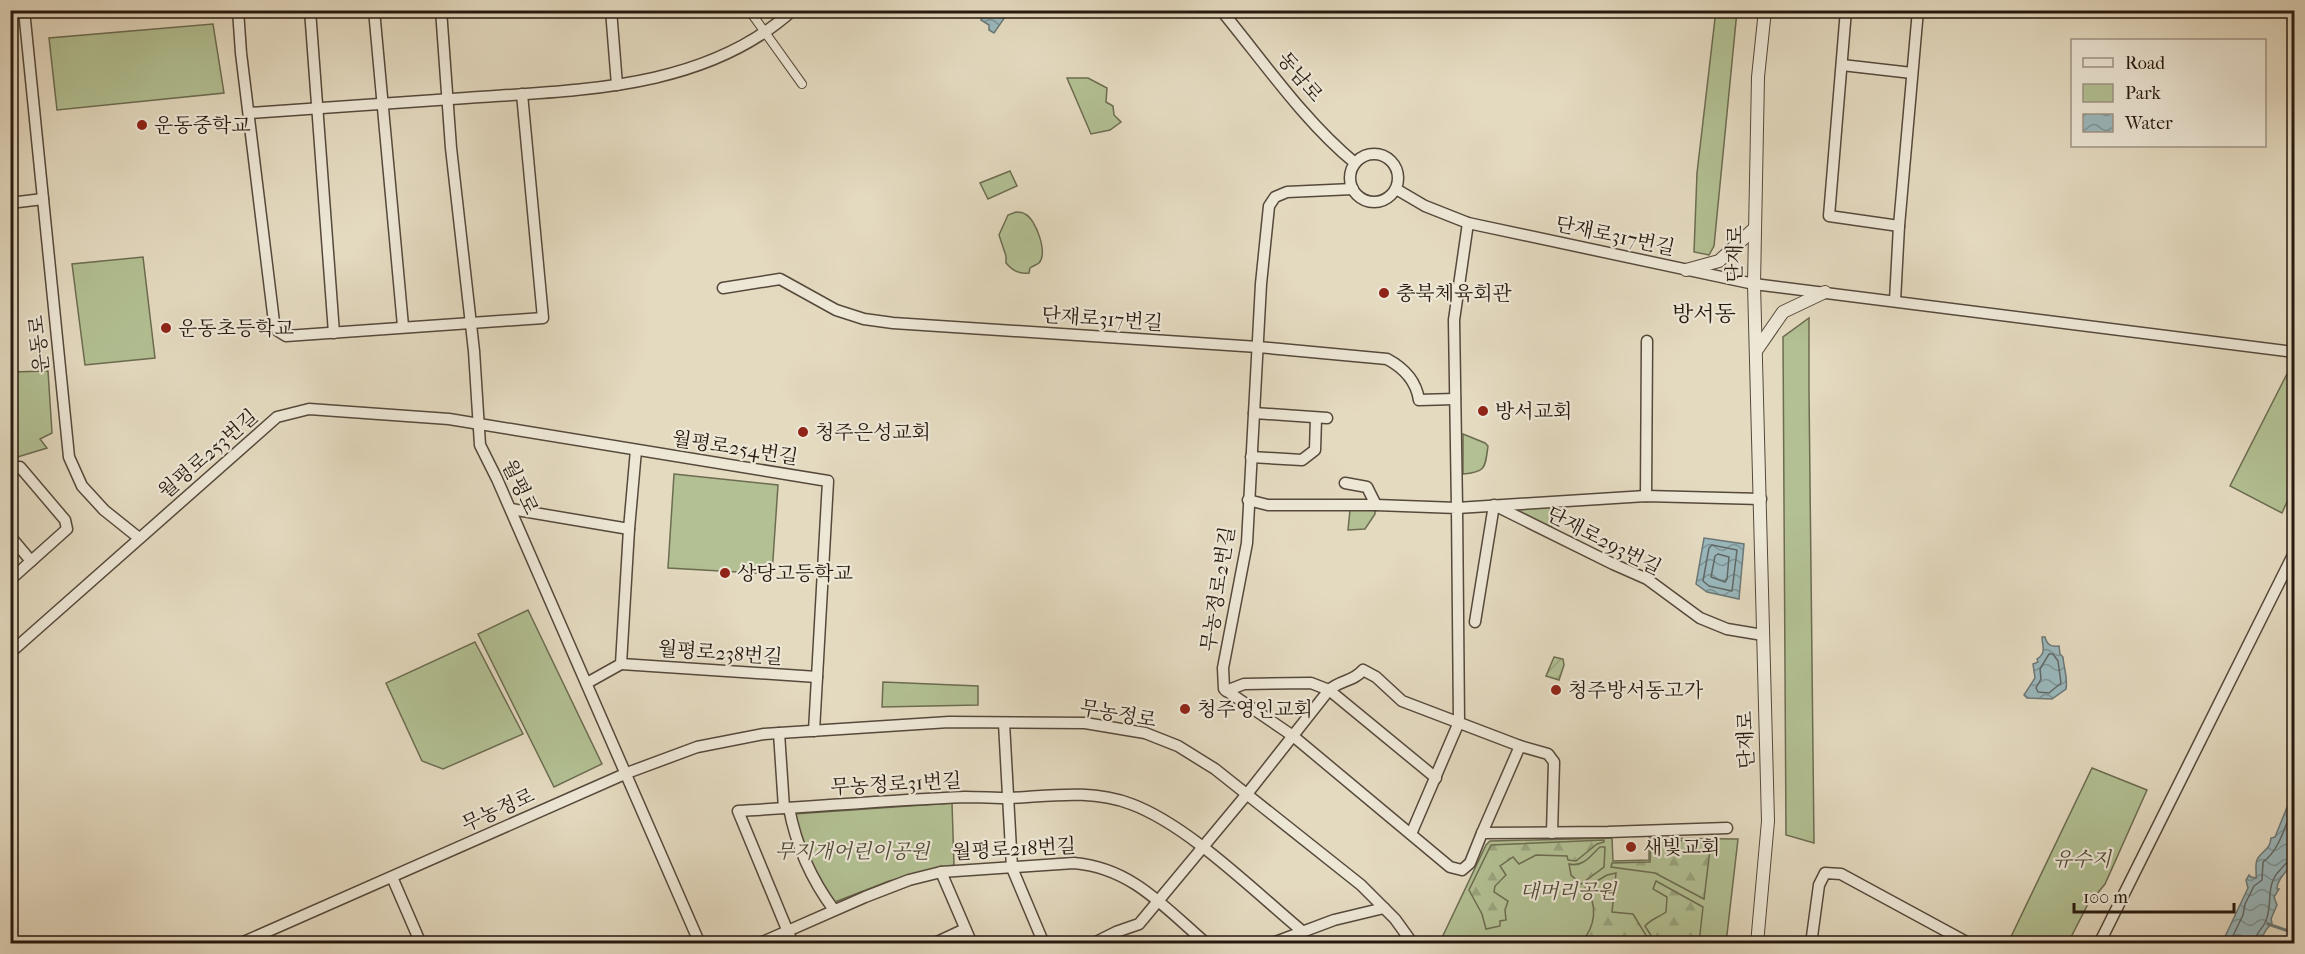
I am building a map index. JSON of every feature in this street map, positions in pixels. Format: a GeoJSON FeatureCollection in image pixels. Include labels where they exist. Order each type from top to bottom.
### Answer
{"type":"FeatureCollection","features":[{"type":"Feature","properties":{"kind":"street","name":"운동로"},"geometry":{"type":"LineString","coordinates":[[24,10],[69,457],[82,486],[104,510],[140,538]]}},
{"type":"Feature","properties":{"kind":"street"},"geometry":{"type":"LineString","coordinates":[[238,10],[274,322],[278,331],[286,336],[543,318],[522,94]]}},
{"type":"Feature","properties":{"kind":"street"},"geometry":{"type":"LineString","coordinates":[[310,10],[334,333]]}},
{"type":"Feature","properties":{"kind":"street"},"geometry":{"type":"LineString","coordinates":[[374,10],[403,327]]}},
{"type":"Feature","properties":{"kind":"street","name":"월평로"},"geometry":{"type":"LineString","coordinates":[[441,10],[471,322],[480,445],[511,509],[700,944]]}},
{"type":"Feature","properties":{"kind":"street"},"geometry":{"type":"LineString","coordinates":[[610,10],[617,85]]}},
{"type":"Feature","properties":{"kind":"street"},"geometry":{"type":"LineString","coordinates":[[748,10],[802,84]]}},
{"type":"Feature","properties":{"kind":"street"},"geometry":{"type":"LineString","coordinates":[[249,113],[617,85],[682,72],[717,59],[764,33],[793,10]]}},
{"type":"Feature","properties":{"kind":"street","name":"동남로"},"geometry":{"type":"LineString","coordinates":[[1221,10],[1309,117],[1335,146],[1355,163]]}},
{"type":"Feature","properties":{"kind":"street","name":"단재로"},"geometry":{"type":"LineString","coordinates":[[1757,944],[1768,821],[1754,284],[1758,77],[1765,10]]}},
{"type":"Feature","properties":{"kind":"street"},"geometry":{"type":"LineString","coordinates":[[1846,10],[1829,216],[1899,226]]}},
{"type":"Feature","properties":{"kind":"street"},"geometry":{"type":"LineString","coordinates":[[1895,301],[1899,226],[1918,10]]}},
{"type":"Feature","properties":{"kind":"street"},"geometry":{"type":"LineString","coordinates":[[1842,65],[1912,73]]}},
{"type":"Feature","properties":{"kind":"street"},"geometry":{"type":"LineString","coordinates":[[1372,153],[1388,157],[1398,170],[1399,178],[1396,189],[1387,199],[1372,202],[1358,195],[1353,189],[1350,174],[1355,163],[1364,155],[1372,153]]}},
{"type":"Feature","properties":{"kind":"street"},"geometry":{"type":"LineString","coordinates":[[1257,347],[1269,206],[1275,197],[1287,192],[1353,189]]}},
{"type":"Feature","properties":{"kind":"street","name":"단재로317번길"},"geometry":{"type":"LineString","coordinates":[[1396,189],[1425,206],[1468,223],[1754,284],[2295,352]]}},
{"type":"Feature","properties":{"kind":"street"},"geometry":{"type":"LineString","coordinates":[[10,203],[42,199]]}},
{"type":"Feature","properties":{"kind":"street"},"geometry":{"type":"LineString","coordinates":[[1411,834],[1460,722],[1454,320],[1468,223]]}},
{"type":"Feature","properties":{"kind":"street"},"geometry":{"type":"LineString","coordinates":[[1686,270],[1719,261],[1755,228]]}},
{"type":"Feature","properties":{"kind":"street","name":"단재로317번길"},"geometry":{"type":"LineString","coordinates":[[723,288],[780,279],[836,310],[864,319],[894,323],[1257,347],[1387,359],[1402,367],[1413,381],[1419,400],[1455,399]]}},
{"type":"Feature","properties":{"kind":"street"},"geometry":{"type":"LineString","coordinates":[[1756,351],[1784,312],[1825,292]]}},
{"type":"Feature","properties":{"kind":"street"},"geometry":{"type":"LineString","coordinates":[[1647,341],[1646,496],[1761,499]]}},
{"type":"Feature","properties":{"kind":"street","name":"무농정로2번길"},"geometry":{"type":"LineString","coordinates":[[1226,691],[1223,668],[1247,543],[1257,347]]}},
{"type":"Feature","properties":{"kind":"street","name":"월평로253번길"},"geometry":{"type":"LineString","coordinates":[[10,653],[278,417],[309,409],[449,419],[478,425]]}},
{"type":"Feature","properties":{"kind":"street"},"geometry":{"type":"LineString","coordinates":[[1251,457],[1302,459],[1315,450],[1322,418],[1254,413]]}},
{"type":"Feature","properties":{"kind":"street","name":"월평로254번길"},"geometry":{"type":"LineString","coordinates":[[478,425],[828,482],[817,677]]}},
{"type":"Feature","properties":{"kind":"street"},"geometry":{"type":"LineString","coordinates":[[587,683],[621,664],[636,450]]}},
{"type":"Feature","properties":{"kind":"street"},"geometry":{"type":"LineString","coordinates":[[10,467],[20,467],[65,520],[67,529],[10,580]]}},
{"type":"Feature","properties":{"kind":"street"},"geometry":{"type":"LineString","coordinates":[[1345,483],[1367,487],[1376,505]]}},
{"type":"Feature","properties":{"kind":"street","name":"단재로293번길"},"geometry":{"type":"LineString","coordinates":[[1248,500],[1268,505],[1457,508],[1646,496]]}},
{"type":"Feature","properties":{"kind":"street"},"geometry":{"type":"LineString","coordinates":[[1475,622],[1494,505]]}},
{"type":"Feature","properties":{"kind":"street","name":"단재로293번길"},"geometry":{"type":"LineString","coordinates":[[1494,505],[1647,579],[1700,618],[1727,629],[1763,635]]}},
{"type":"Feature","properties":{"kind":"street"},"geometry":{"type":"LineString","coordinates":[[511,509],[629,529]]}},
{"type":"Feature","properties":{"kind":"street"},"geometry":{"type":"LineString","coordinates":[[10,536],[31,561]]}},
{"type":"Feature","properties":{"kind":"street"},"geometry":{"type":"LineString","coordinates":[[2099,944],[2295,553]]}},
{"type":"Feature","properties":{"kind":"street","name":"월평로238번길"},"geometry":{"type":"LineString","coordinates":[[621,664],[817,677]]}},
{"type":"Feature","properties":{"kind":"street"},"geometry":{"type":"LineString","coordinates":[[1092,944],[1139,924],[1247,794],[1329,690],[1339,682],[1356,678],[1364,670],[1376,677],[1402,700],[1520,746],[1548,754],[1554,762],[1552,833]]}},
{"type":"Feature","properties":{"kind":"street"},"geometry":{"type":"LineString","coordinates":[[814,731],[817,677]]}},
{"type":"Feature","properties":{"kind":"street"},"geometry":{"type":"LineString","coordinates":[[1226,691],[1244,684],[1311,683],[1329,690],[1436,778]]}},
{"type":"Feature","properties":{"kind":"street"},"geometry":{"type":"LineString","coordinates":[[1226,691],[1293,736],[1450,867],[1461,870],[1470,863],[1520,746]]}},
{"type":"Feature","properties":{"kind":"street","name":"무농정로"},"geometry":{"type":"LineString","coordinates":[[239,944],[627,773],[697,747],[764,734],[949,722],[1085,723],[1145,733],[1178,746],[1215,769],[1361,885],[1384,908],[1403,938],[1413,944]]}},
{"type":"Feature","properties":{"kind":"street"},"geometry":{"type":"LineString","coordinates":[[1004,723],[1012,868],[1044,944]]}},
{"type":"Feature","properties":{"kind":"street"},"geometry":{"type":"LineString","coordinates":[[779,733],[787,808],[793,830],[805,862],[834,910]]}},
{"type":"Feature","properties":{"kind":"street","name":"무농정로31번길"},"geometry":{"type":"LineString","coordinates":[[788,930],[738,811],[966,797],[1009,798],[1065,793],[1104,797],[1131,804],[1161,818],[1203,848],[1302,931]]}},
{"type":"Feature","properties":{"kind":"street"},"geometry":{"type":"LineString","coordinates":[[1482,833],[1727,828]]}},
{"type":"Feature","properties":{"kind":"street","name":"월평로218번길"},"geometry":{"type":"LineString","coordinates":[[758,944],[909,880],[941,872],[1074,863],[1093,864],[1124,876],[1139,885],[1207,944]]}},
{"type":"Feature","properties":{"kind":"street","name":"월평로218번길"},"geometry":{"type":"LineString","coordinates":[[941,872],[972,944]]}},
{"type":"Feature","properties":{"kind":"street"},"geometry":{"type":"LineString","coordinates":[[1811,944],[1819,885],[1825,873],[1841,874],[1950,939],[1970,944]]}},
{"type":"Feature","properties":{"kind":"street"},"geometry":{"type":"LineString","coordinates":[[392,877],[421,944]]}},
{"type":"Feature","properties":{"kind":"street"},"geometry":{"type":"LineString","coordinates":[[1270,944],[1334,920],[1384,908]]}},
{"type":"Feature","properties":{"kind":"street"},"geometry":{"type":"LineString","coordinates":[[933,944],[965,929]]}},
{"type":"Feature","properties":{"kind":"street"},"geometry":{"type":"LineString","coordinates":[[788,930],[793,944]]}},
{"type":"Feature","properties":{"kind":"green space"},"geometry":{"type":"Polygon","coordinates":[[[1716,10],[1737,11],[1714,246],[1709,255],[1694,252],[1697,173],[1716,10]]]}},
{"type":"Feature","properties":{"kind":"green space"},"geometry":{"type":"Polygon","coordinates":[[[213,24],[224,93],[57,110],[49,38],[213,24]]]}},
{"type":"Feature","properties":{"kind":"green space"},"geometry":{"type":"Polygon","coordinates":[[[1067,78],[1088,78],[1107,88],[1106,102],[1113,106],[1114,115],[1121,122],[1110,130],[1091,134],[1067,78]]]}},
{"type":"Feature","properties":{"kind":"green space"},"geometry":{"type":"Polygon","coordinates":[[[1010,171],[1017,186],[988,199],[980,183],[1010,171]]]}},
{"type":"Feature","properties":{"kind":"green space"},"geometry":{"type":"Polygon","coordinates":[[[1016,212],[1029,217],[1040,237],[1041,258],[1039,263],[1030,268],[1029,273],[1016,271],[1006,263],[999,235],[1008,215],[1016,212]]]}},
{"type":"Feature","properties":{"kind":"green space"},"geometry":{"type":"Polygon","coordinates":[[[143,257],[155,358],[85,365],[72,264],[143,257]]]}},
{"type":"Feature","properties":{"kind":"green space"},"geometry":{"type":"Polygon","coordinates":[[[1809,318],[1814,843],[1786,835],[1783,337],[1809,318]]]}},
{"type":"Feature","properties":{"kind":"green space"},"geometry":{"type":"Polygon","coordinates":[[[2290,368],[2294,369],[2294,486],[2282,513],[2230,486],[2290,368]]]}},
{"type":"Feature","properties":{"kind":"green space"},"geometry":{"type":"Polygon","coordinates":[[[48,371],[52,433],[40,439],[47,448],[11,459],[11,372],[48,371]]]}},
{"type":"Feature","properties":{"kind":"green space"},"geometry":{"type":"Polygon","coordinates":[[[1463,434],[1488,446],[1485,464],[1476,472],[1463,474],[1463,434]]]}},
{"type":"Feature","properties":{"kind":"green space"},"geometry":{"type":"Polygon","coordinates":[[[674,474],[778,485],[772,574],[668,568],[674,474]]]}},
{"type":"Feature","properties":{"kind":"green space"},"geometry":{"type":"Polygon","coordinates":[[[1560,506],[1551,528],[1506,508],[1560,506]]]}},
{"type":"Feature","properties":{"kind":"green space"},"geometry":{"type":"Polygon","coordinates":[[[1375,508],[1375,514],[1365,529],[1348,530],[1350,510],[1375,508]]]}},
{"type":"Feature","properties":{"kind":"green space"},"geometry":{"type":"Polygon","coordinates":[[[528,610],[602,764],[554,787],[478,634],[528,610]]]}},
{"type":"Feature","properties":{"kind":"green space"},"geometry":{"type":"Polygon","coordinates":[[[475,642],[523,734],[443,769],[422,761],[386,683],[475,642]]]}},
{"type":"Feature","properties":{"kind":"green space"},"geometry":{"type":"Polygon","coordinates":[[[1554,657],[1563,659],[1564,665],[1559,680],[1546,676],[1554,657]]]}},
{"type":"Feature","properties":{"kind":"green space"},"geometry":{"type":"Polygon","coordinates":[[[883,682],[978,686],[978,705],[882,707],[883,682]]]}},
{"type":"Feature","properties":{"kind":"green space","name":"유수지"},"geometry":{"type":"Polygon","coordinates":[[[2092,768],[2147,790],[2105,884],[2087,906],[2068,943],[2008,943],[2092,768]]]}},
{"type":"Feature","properties":{"kind":"green space","name":"무지개어린이공원"},"geometry":{"type":"Polygon","coordinates":[[[952,803],[954,865],[889,881],[835,902],[811,860],[794,814],[952,803]]]}},
{"type":"Feature","properties":{"kind":"green space","name":"대머리공원"},"geometry":{"type":"Polygon","coordinates":[[[1612,838],[1613,861],[1649,860],[1649,838],[1738,839],[1726,943],[1439,944],[1486,845],[1490,841],[1612,838]]]}},
{"type":"Feature","properties":{"kind":"green space"},"geometry":{"type":"Polygon","coordinates":[[[1604,840],[1576,861],[1568,860],[1567,856],[1536,855],[1519,864],[1513,857],[1500,866],[1506,875],[1495,886],[1494,892],[1508,901],[1505,910],[1506,920],[1500,921],[1500,926],[1486,929],[1482,914],[1469,890],[1491,845],[1604,840]]]}},
{"type":"Feature","properties":{"kind":"green space"},"geometry":{"type":"Polygon","coordinates":[[[1651,840],[1711,841],[1704,899],[1655,873],[1611,867],[1612,863],[1650,862],[1651,840]]]}},
{"type":"Feature","properties":{"kind":"green space"},"geometry":{"type":"Polygon","coordinates":[[[1600,847],[1605,847],[1604,867],[1581,884],[1571,875],[1569,864],[1583,862],[1600,847]]]}},
{"type":"Feature","properties":{"kind":"green space"},"geometry":{"type":"Polygon","coordinates":[[[1616,873],[1612,912],[1633,914],[1647,937],[1646,943],[1639,943],[1639,940],[1610,938],[1609,943],[1581,943],[1590,930],[1594,916],[1592,902],[1585,888],[1607,875],[1616,873]]]}},
{"type":"Feature","properties":{"kind":"green space"},"geometry":{"type":"Polygon","coordinates":[[[1656,881],[1703,907],[1699,943],[1652,943],[1652,937],[1645,926],[1666,912],[1667,897],[1653,889],[1656,881]]]}},
{"type":"Feature","properties":{"kind":"water"},"geometry":{"type":"Polygon","coordinates":[[[990,11],[1022,11],[1015,16],[1007,14],[994,33],[989,30],[989,25],[981,20],[990,11]]]}},
{"type":"Feature","properties":{"kind":"water"},"geometry":{"type":"Polygon","coordinates":[[[1704,538],[1744,544],[1739,599],[1707,592],[1696,584],[1704,538]]]}},
{"type":"Feature","properties":{"kind":"water"},"geometry":{"type":"Polygon","coordinates":[[[2042,637],[2045,637],[2050,645],[2059,646],[2063,657],[2066,689],[2052,699],[2027,698],[2024,695],[2035,678],[2033,664],[2038,662],[2037,659],[2043,652],[2042,637]]]}},
{"type":"Feature","properties":{"kind":"water"},"geometry":{"type":"Polygon","coordinates":[[[2294,790],[2294,862],[2277,885],[2279,889],[2274,897],[2277,905],[2271,919],[2272,923],[2259,943],[2222,943],[2248,888],[2246,880],[2249,875],[2256,878],[2257,860],[2268,847],[2271,838],[2275,837],[2294,790]]]}},
{"type":"Feature","properties":{"kind":"waterway"},"geometry":{"type":"LineString","coordinates":[[2268,924],[2294,933]]}},
{"type":"Feature","properties":{"kind":"place","name":"운동중학교"},"geometry":{"type":"Point","coordinates":[142,125]}},
{"type":"Feature","properties":{"kind":"place","name":"충북체육회관"},"geometry":{"type":"Point","coordinates":[1384,293]}},
{"type":"Feature","properties":{"kind":"place","name":"운동초등학교"},"geometry":{"type":"Point","coordinates":[166,328]}},
{"type":"Feature","properties":{"kind":"place","name":"방서교회"},"geometry":{"type":"Point","coordinates":[1483,411]}},
{"type":"Feature","properties":{"kind":"place","name":"청주은성교회"},"geometry":{"type":"Point","coordinates":[803,432]}},
{"type":"Feature","properties":{"kind":"place","name":"상당고등학교"},"geometry":{"type":"Point","coordinates":[725,573]}},
{"type":"Feature","properties":{"kind":"place","name":"청주방서동고가"},"geometry":{"type":"Point","coordinates":[1556,690]}},
{"type":"Feature","properties":{"kind":"place","name":"청주영인교회"},"geometry":{"type":"Point","coordinates":[1185,709]}},
{"type":"Feature","properties":{"kind":"place","name":"새빛교회"},"geometry":{"type":"Point","coordinates":[1631,847]}},
{"type":"Feature","properties":{"kind":"district","name":"방서동"},"geometry":{"type":"Point","coordinates":[1704,314]}}]}
